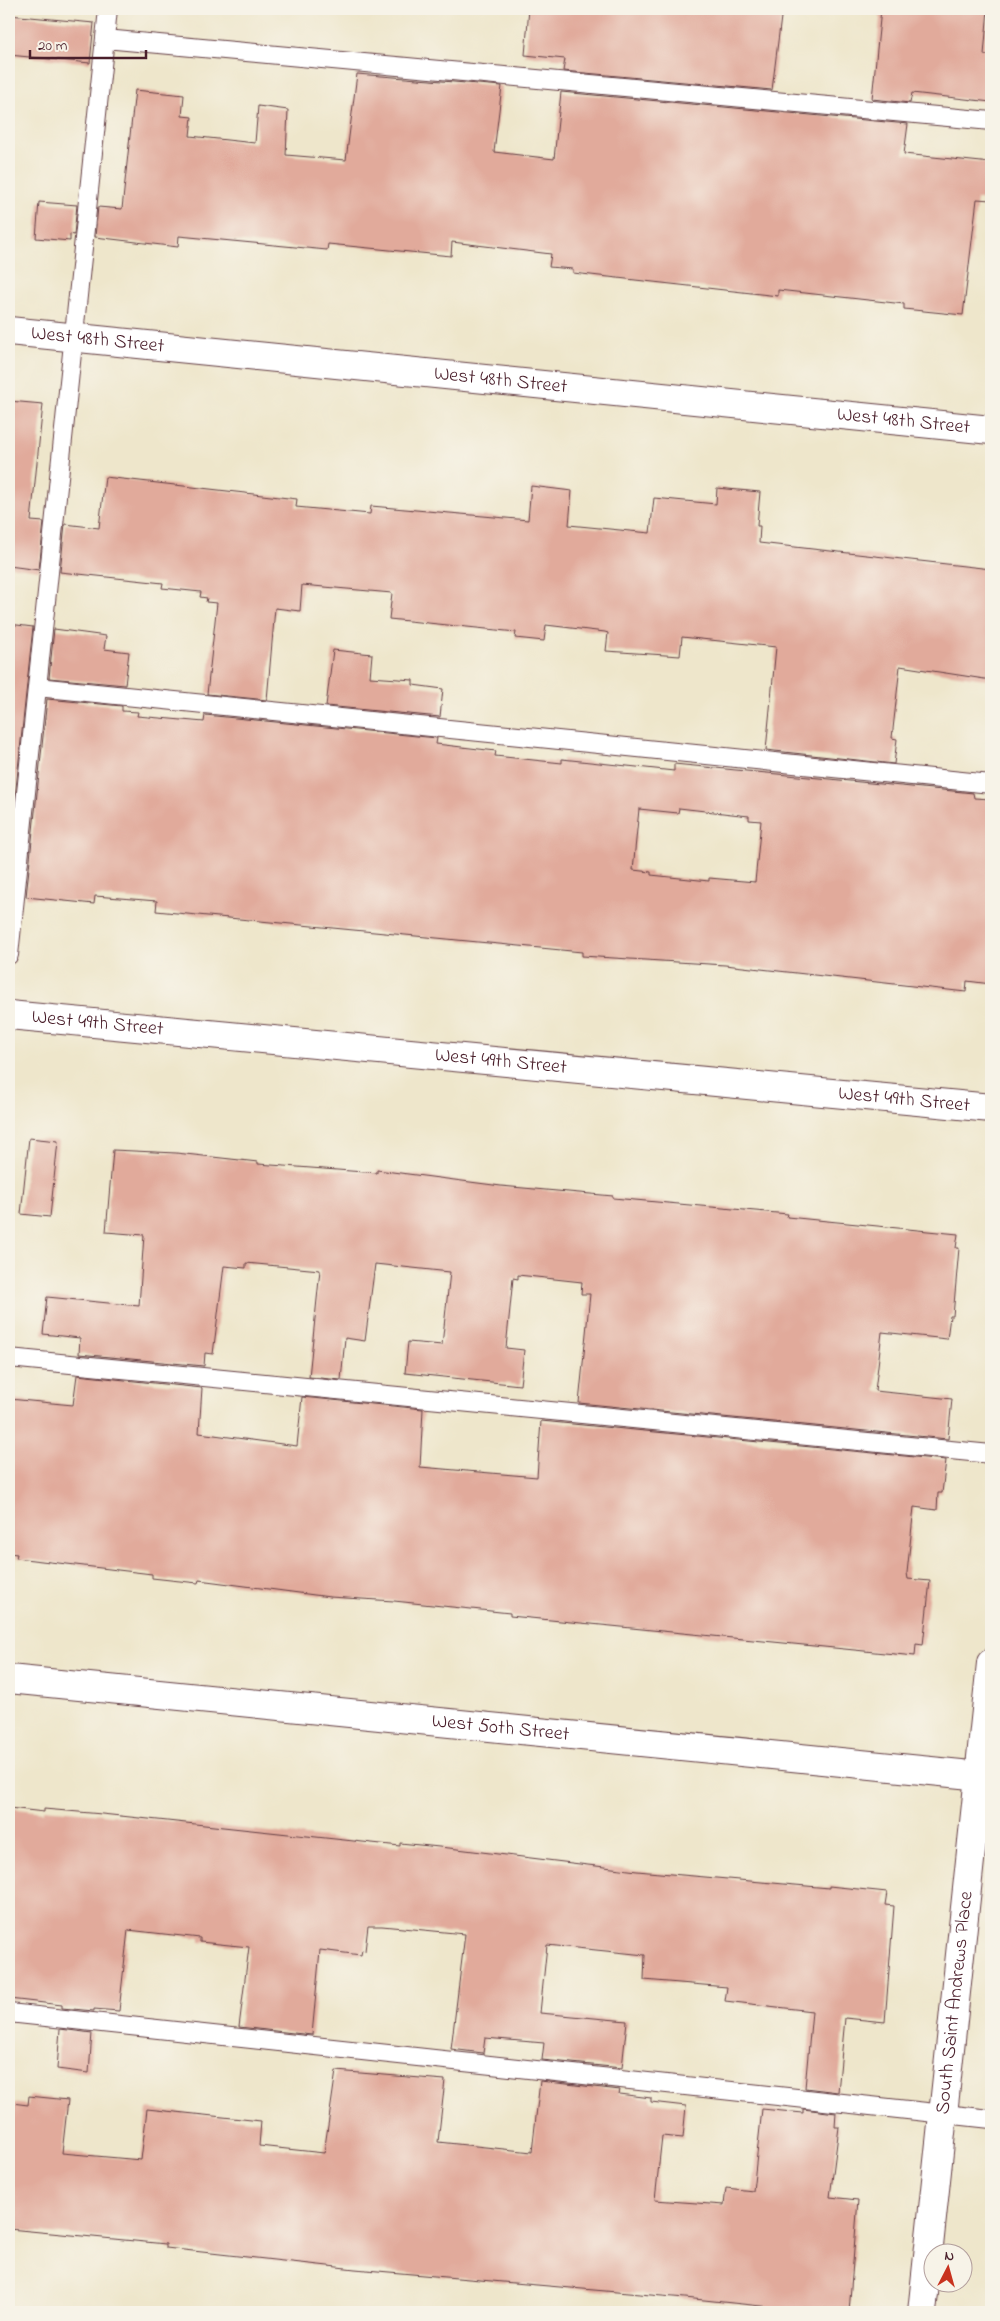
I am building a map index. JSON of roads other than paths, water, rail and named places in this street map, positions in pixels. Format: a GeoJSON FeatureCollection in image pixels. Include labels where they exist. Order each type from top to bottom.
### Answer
{"type":"FeatureCollection","features":[{"type":"Feature","properties":{"kind":"street","name":"West 48th Street"},"geometry":{"type":"LineString","coordinates":[[9,331],[991,430]]}},
{"type":"Feature","properties":{"kind":"street","name":"West 49th Street"},"geometry":{"type":"LineString","coordinates":[[9,1015],[991,1108]]}},
{"type":"Feature","properties":{"kind":"street","name":"South Saint Andrews Place"},"geometry":{"type":"LineString","coordinates":[[922,2312],[943,2114],[985,1776],[991,1663]]}},
{"type":"Feature","properties":{"kind":"street","name":"West 50th Street"},"geometry":{"type":"LineString","coordinates":[[9,1679],[985,1776]]}},
{"type":"Feature","properties":{"kind":"lane"},"geometry":{"type":"LineString","coordinates":[[9,955],[108,9]]}},
{"type":"Feature","properties":{"kind":"lane"},"geometry":{"type":"LineString","coordinates":[[105,39],[991,121]]}},
{"type":"Feature","properties":{"kind":"lane"},"geometry":{"type":"LineString","coordinates":[[37,688],[991,784]]}},
{"type":"Feature","properties":{"kind":"lane"},"geometry":{"type":"LineString","coordinates":[[9,1358],[991,1454]]}},
{"type":"Feature","properties":{"kind":"lane"},"geometry":{"type":"LineString","coordinates":[[9,2013],[991,2119]]}}]}
